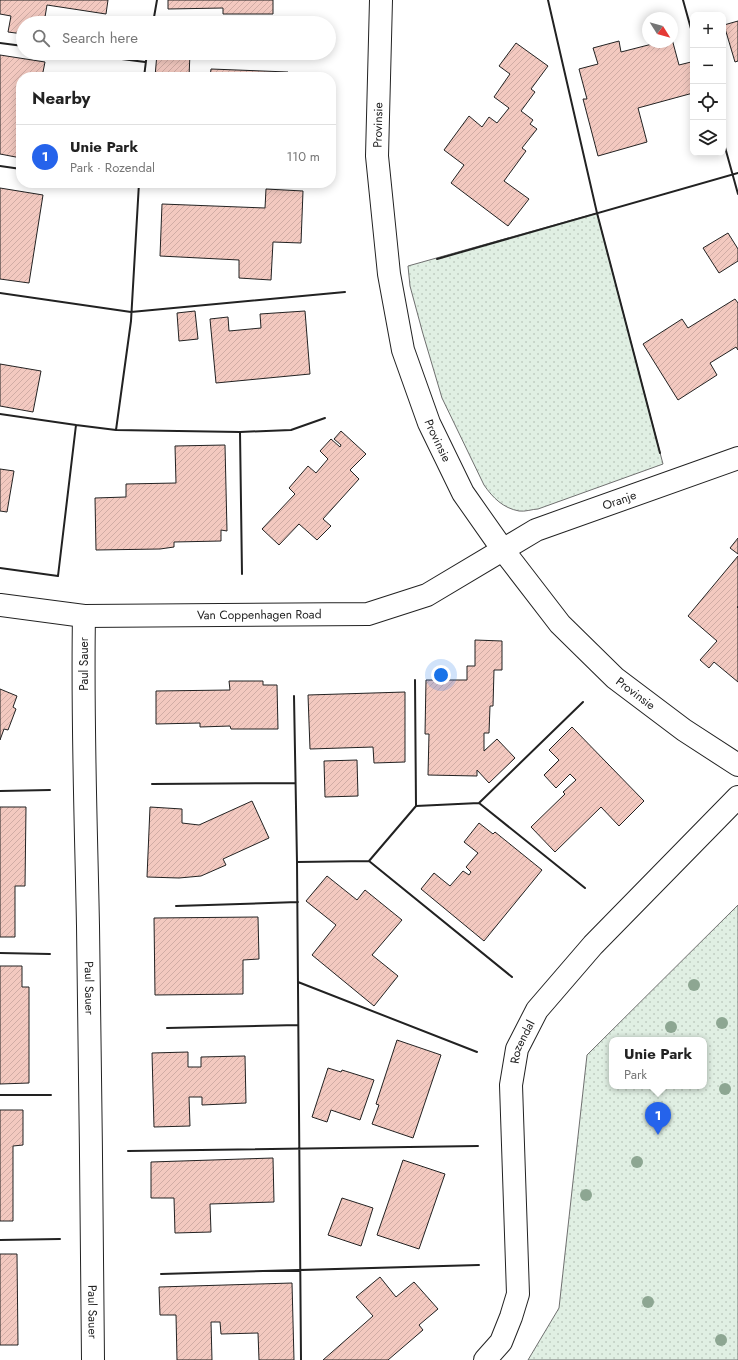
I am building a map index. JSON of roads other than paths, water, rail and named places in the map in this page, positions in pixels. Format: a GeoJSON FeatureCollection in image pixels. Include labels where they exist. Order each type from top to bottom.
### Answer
{"type":"FeatureCollection","features":[{"type":"Feature","properties":{"kind":"street","name":"Provinsie"},"geometry":{"type":"LineString","coordinates":[[381,0],[377,156],[389,274],[403,350],[429,423],[463,493],[503,550],[560,624],[615,678],[684,730],[738,765]]}},
{"type":"Feature","properties":{"kind":"street","name":"Oranje"},"geometry":{"type":"LineString","coordinates":[[503,550],[536,530],[738,458]]}},
{"type":"Feature","properties":{"kind":"street","name":"Van Coppenhagen Road"},"geometry":{"type":"LineString","coordinates":[[0,605],[84,616],[368,614],[427,595],[503,550]]}},
{"type":"Feature","properties":{"kind":"street","name":"Paul Sauer"},"geometry":{"type":"LineString","coordinates":[[84,616],[83,666],[85,836],[88,926],[93,1360]]}},
{"type":"Feature","properties":{"kind":"street","name":"Rozendal"},"geometry":{"type":"LineString","coordinates":[[485,1360],[501,1342],[512,1317],[518,1294],[511,1085],[517,1049],[536,1010],[593,945],[738,797]]}},
{"type":"Feature","properties":{"kind":"place","name":"Unie Park"},"geometry":{"type":"Point","coordinates":[658,1135]}}]}
